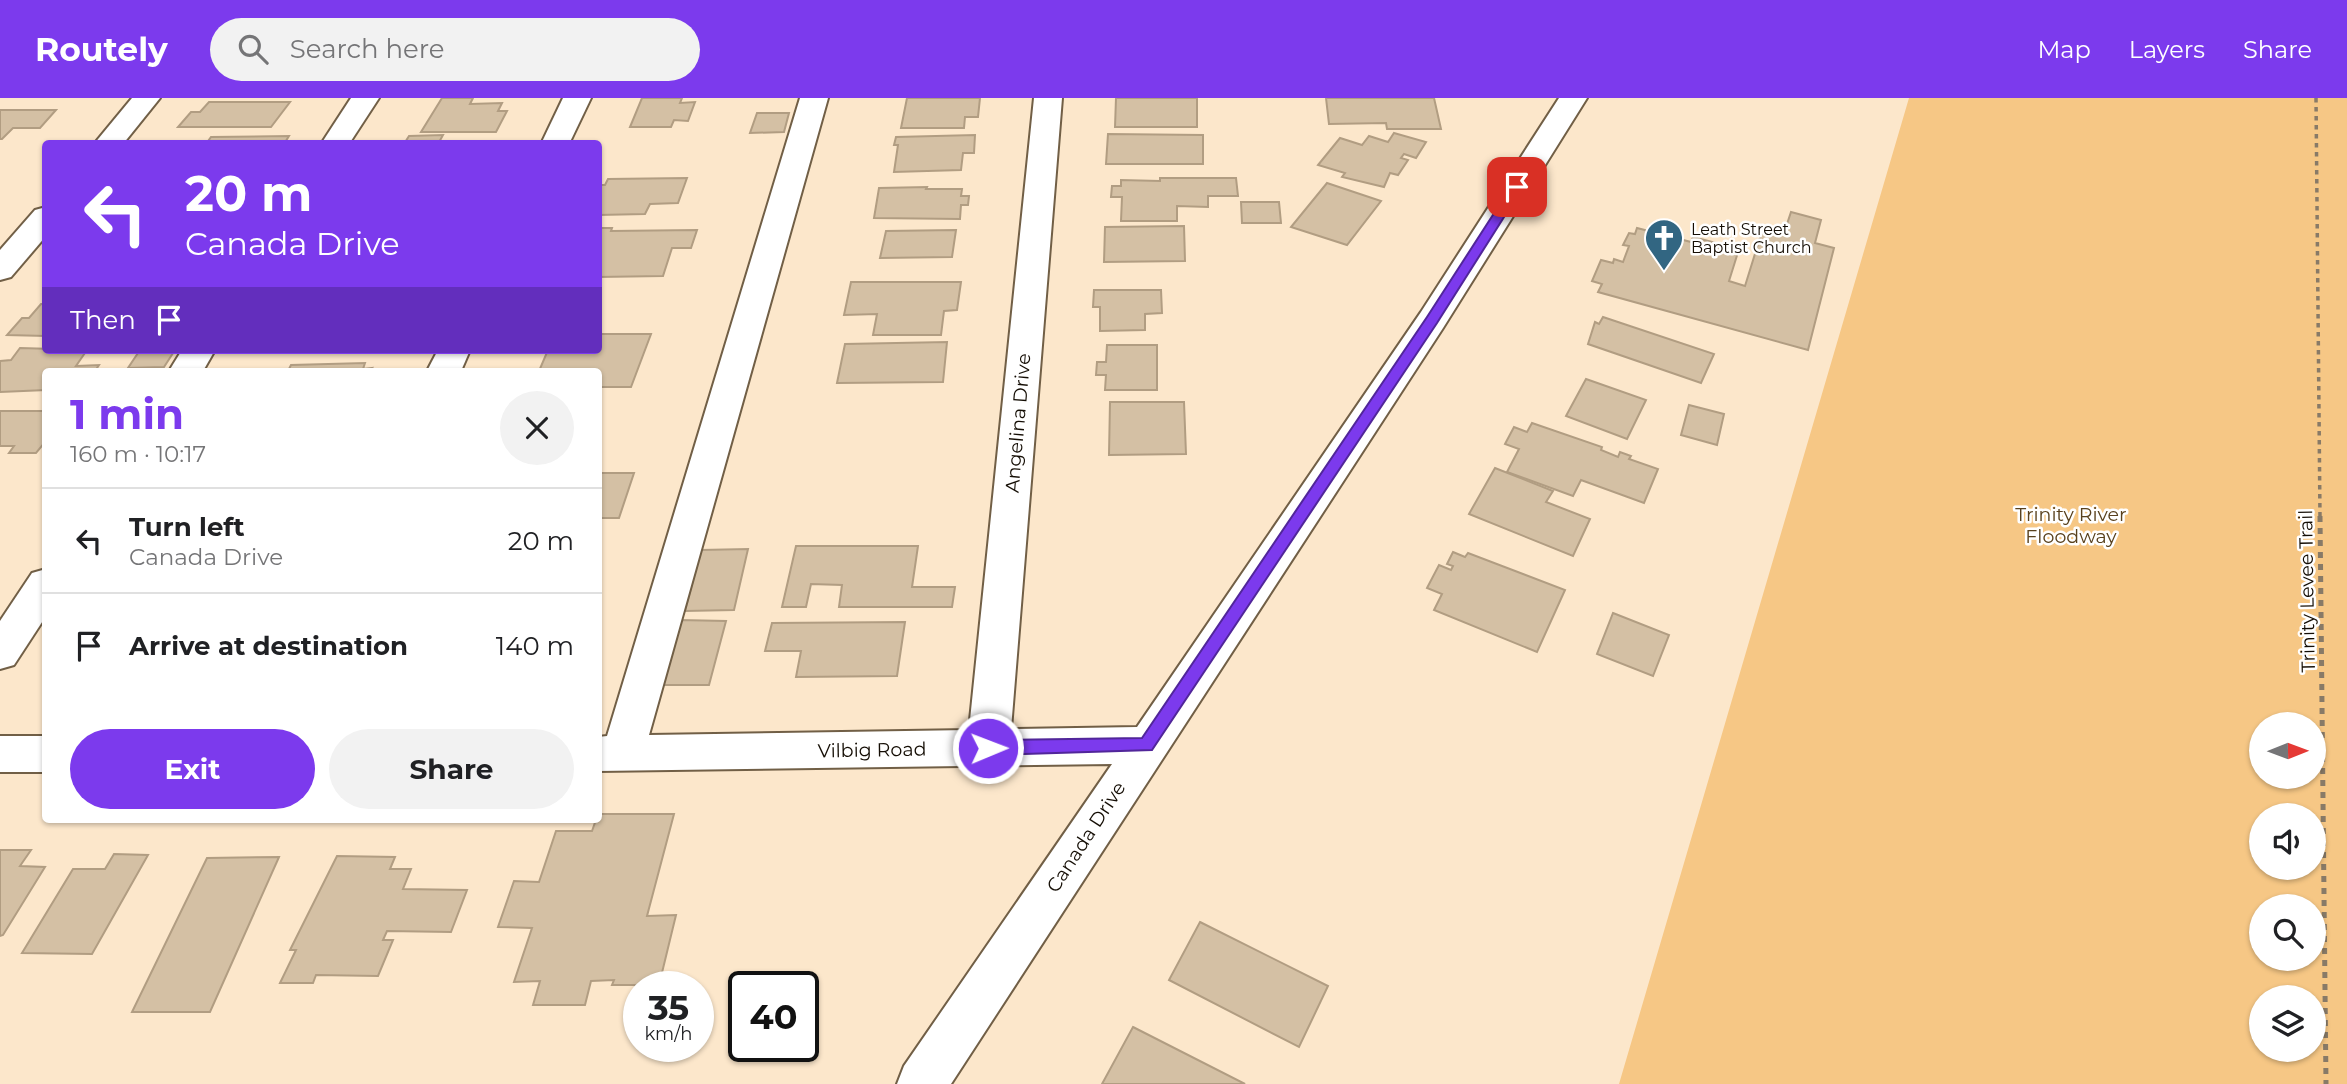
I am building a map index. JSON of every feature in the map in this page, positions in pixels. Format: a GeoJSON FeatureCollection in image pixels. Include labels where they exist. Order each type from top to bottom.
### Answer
{"type":"FeatureCollection","features":[{"type":"Feature","properties":{"kind":"street"},"geometry":{"type":"LineString","coordinates":[[111,140],[146,98]]}},
{"type":"Feature","properties":{"kind":"street"},"geometry":{"type":"LineString","coordinates":[[338,140],[365,98]]}},
{"type":"Feature","properties":{"kind":"street"},"geometry":{"type":"LineString","coordinates":[[557,140],[577,98]]}},
{"type":"Feature","properties":{"kind":"street"},"geometry":{"type":"LineString","coordinates":[[611,754],[814,98]]}},
{"type":"Feature","properties":{"kind":"street","name":"Angelina Drive"},"geometry":{"type":"LineString","coordinates":[[988,748],[1048,98]]}},
{"type":"Feature","properties":{"kind":"street","name":"Canada Drive"},"geometry":{"type":"LineString","coordinates":[[922,1084],[1432,320],[1573,98]]}},
{"type":"Feature","properties":{"kind":"street"},"geometry":{"type":"LineString","coordinates":[[0,270],[42,221]]}},
{"type":"Feature","properties":{"kind":"street"},"geometry":{"type":"LineString","coordinates":[[0,653],[42,590]]}},
{"type":"Feature","properties":{"kind":"street","name":"Vilbig Road"},"geometry":{"type":"LineString","coordinates":[[611,754],[1146,745]]}},
{"type":"Feature","properties":{"kind":"street"},"geometry":{"type":"LineString","coordinates":[[0,754],[42,754]]}},
{"type":"Feature","properties":{"kind":"path","name":"Trinity Levee Trail"},"geometry":{"type":"LineString","coordinates":[[2316,98],[2326,1084]]}},
{"type":"Feature","properties":{"kind":"green space","name":"Trinity River Floodway"},"geometry":{"type":"Polygon","coordinates":[[[1909,98],[2347,98],[2347,1084],[1619,1084],[1909,98]]]}},
{"type":"Feature","properties":{"kind":"building"},"geometry":{"type":"Polygon","coordinates":[[[442,98],[473,98],[470,104],[502,103],[498,111],[507,111],[496,132],[421,132],[442,98]]]}},
{"type":"Feature","properties":{"kind":"building"},"geometry":{"type":"Polygon","coordinates":[[[642,98],[682,98],[680,103],[695,102],[688,121],[674,120],[671,127],[630,127],[642,98]]]}},
{"type":"Feature","properties":{"kind":"building"},"geometry":{"type":"Polygon","coordinates":[[[907,98],[980,98],[978,117],[965,117],[964,128],[901,128],[907,98]]]}},
{"type":"Feature","properties":{"kind":"building"},"geometry":{"type":"Polygon","coordinates":[[[1116,98],[1197,98],[1197,127],[1115,127],[1116,98]]]}},
{"type":"Feature","properties":{"kind":"building"},"geometry":{"type":"Polygon","coordinates":[[[1326,98],[1434,98],[1441,129],[1387,129],[1386,123],[1329,124],[1326,98]]]}},
{"type":"Feature","properties":{"kind":"building"},"geometry":{"type":"Polygon","coordinates":[[[209,102],[290,102],[271,127],[178,127],[191,112],[200,112],[209,102]]]}},
{"type":"Feature","properties":{"kind":"building"},"geometry":{"type":"Polygon","coordinates":[[[0,110],[56,110],[40,128],[13,128],[2,139],[0,110]]]}},
{"type":"Feature","properties":{"kind":"building"},"geometry":{"type":"Polygon","coordinates":[[[757,113],[789,113],[784,132],[750,133],[757,113]]]}},
{"type":"Feature","properties":{"kind":"building"},"geometry":{"type":"Polygon","coordinates":[[[1394,133],[1426,142],[1416,158],[1404,154],[1401,158],[1408,160],[1398,175],[1390,173],[1384,187],[1342,177],[1345,173],[1318,165],[1340,138],[1362,145],[1369,136],[1388,142],[1394,133]]]}},
{"type":"Feature","properties":{"kind":"building"},"geometry":{"type":"Polygon","coordinates":[[[1108,134],[1203,135],[1203,164],[1106,164],[1108,134]]]}},
{"type":"Feature","properties":{"kind":"building"},"geometry":{"type":"Polygon","coordinates":[[[443,135],[440,140],[406,140],[409,136],[443,135]]]}},
{"type":"Feature","properties":{"kind":"building"},"geometry":{"type":"Polygon","coordinates":[[[975,135],[974,153],[963,153],[961,170],[894,172],[898,145],[894,145],[896,137],[975,135]]]}},
{"type":"Feature","properties":{"kind":"building"},"geometry":{"type":"Polygon","coordinates":[[[289,136],[286,140],[209,140],[211,137],[289,136]]]}},
{"type":"Feature","properties":{"kind":"building"},"geometry":{"type":"Polygon","coordinates":[[[687,178],[678,203],[650,204],[645,214],[602,215],[602,185],[605,185],[608,179],[687,178]]]}},
{"type":"Feature","properties":{"kind":"building"},"geometry":{"type":"Polygon","coordinates":[[[1160,178],[1236,178],[1238,196],[1208,196],[1208,207],[1177,206],[1177,221],[1121,221],[1122,197],[1111,197],[1112,186],[1121,186],[1121,180],[1160,181],[1160,178]]]}},
{"type":"Feature","properties":{"kind":"building"},"geometry":{"type":"Polygon","coordinates":[[[1327,183],[1381,201],[1347,245],[1291,227],[1327,183]]]}},
{"type":"Feature","properties":{"kind":"building"},"geometry":{"type":"Polygon","coordinates":[[[927,187],[926,189],[962,189],[961,196],[969,196],[968,205],[961,205],[960,219],[874,218],[879,188],[927,187]]]}},
{"type":"Feature","properties":{"kind":"building"},"geometry":{"type":"Polygon","coordinates":[[[1241,202],[1279,202],[1281,223],[1242,223],[1241,202]]]}},
{"type":"Feature","properties":{"kind":"building","name":"Leath Street Baptist Church"},"geometry":{"type":"Polygon","coordinates":[[[1791,212],[1821,220],[1815,243],[1834,248],[1808,350],[1598,292],[1602,284],[1592,281],[1601,260],[1613,263],[1614,259],[1623,262],[1629,246],[1623,245],[1629,233],[1635,234],[1637,228],[1691,242],[1693,237],[1739,249],[1729,281],[1745,286],[1763,228],[1784,233],[1791,212]]]}},
{"type":"Feature","properties":{"kind":"building"},"geometry":{"type":"Polygon","coordinates":[[[1184,226],[1185,261],[1104,262],[1105,227],[1184,226]]]}},
{"type":"Feature","properties":{"kind":"building"},"geometry":{"type":"Polygon","coordinates":[[[602,228],[612,228],[611,231],[697,230],[691,248],[672,248],[663,276],[602,277],[602,228]]]}},
{"type":"Feature","properties":{"kind":"building"},"geometry":{"type":"Polygon","coordinates":[[[956,230],[952,257],[880,258],[886,231],[956,230]]]}},
{"type":"Feature","properties":{"kind":"building"},"geometry":{"type":"Polygon","coordinates":[[[851,282],[961,282],[957,310],[944,311],[941,335],[873,335],[877,314],[844,315],[851,282]]]}},
{"type":"Feature","properties":{"kind":"building"},"geometry":{"type":"Polygon","coordinates":[[[1094,290],[1161,290],[1162,313],[1145,314],[1145,330],[1100,331],[1100,307],[1093,307],[1094,290]]]}},
{"type":"Feature","properties":{"kind":"building"},"geometry":{"type":"Polygon","coordinates":[[[42,304],[42,336],[7,335],[22,318],[29,318],[42,304]]]}},
{"type":"Feature","properties":{"kind":"building"},"geometry":{"type":"Polygon","coordinates":[[[1603,317],[1714,354],[1701,383],[1588,344],[1595,322],[1599,324],[1603,317]]]}},
{"type":"Feature","properties":{"kind":"building"},"geometry":{"type":"Polygon","coordinates":[[[602,334],[651,334],[631,387],[602,387],[602,368],[540,368],[546,354],[602,354],[602,334]]]}},
{"type":"Feature","properties":{"kind":"building"},"geometry":{"type":"Polygon","coordinates":[[[947,342],[943,382],[837,383],[845,344],[947,342]]]}},
{"type":"Feature","properties":{"kind":"building"},"geometry":{"type":"Polygon","coordinates":[[[1107,345],[1157,345],[1157,390],[1105,390],[1106,375],[1096,375],[1097,362],[1106,362],[1107,345]]]}},
{"type":"Feature","properties":{"kind":"building"},"geometry":{"type":"Polygon","coordinates":[[[20,348],[42,349],[42,354],[84,354],[76,366],[99,365],[97,368],[42,368],[42,390],[0,392],[0,361],[11,360],[20,348]]]}},
{"type":"Feature","properties":{"kind":"building"},"geometry":{"type":"Polygon","coordinates":[[[137,354],[172,354],[164,367],[128,368],[137,354]]]}},
{"type":"Feature","properties":{"kind":"building"},"geometry":{"type":"Polygon","coordinates":[[[365,363],[363,368],[290,368],[291,365],[365,363]]]}},
{"type":"Feature","properties":{"kind":"building"},"geometry":{"type":"Polygon","coordinates":[[[1586,379],[1646,400],[1627,439],[1566,416],[1586,379]]]}},
{"type":"Feature","properties":{"kind":"building"},"geometry":{"type":"Polygon","coordinates":[[[1110,402],[1184,402],[1186,454],[1109,455],[1110,402]]]}},
{"type":"Feature","properties":{"kind":"building"},"geometry":{"type":"Polygon","coordinates":[[[1689,405],[1724,414],[1717,445],[1681,435],[1689,405]]]}},
{"type":"Feature","properties":{"kind":"building"},"geometry":{"type":"Polygon","coordinates":[[[0,411],[42,411],[42,446],[36,453],[9,453],[14,446],[0,446],[0,411]]]}},
{"type":"Feature","properties":{"kind":"building"},"geometry":{"type":"Polygon","coordinates":[[[1532,423],[1602,447],[1601,450],[1618,457],[1620,452],[1631,456],[1629,459],[1658,469],[1644,503],[1581,480],[1573,496],[1507,472],[1519,449],[1505,444],[1514,427],[1527,432],[1532,423]]]}},
{"type":"Feature","properties":{"kind":"building"},"geometry":{"type":"Polygon","coordinates":[[[1495,468],[1553,491],[1546,502],[1590,519],[1573,556],[1469,514],[1495,468]]]}},
{"type":"Feature","properties":{"kind":"building"},"geometry":{"type":"Polygon","coordinates":[[[602,473],[634,473],[619,518],[602,518],[602,473]]]}},
{"type":"Feature","properties":{"kind":"building"},"geometry":{"type":"Polygon","coordinates":[[[796,546],[918,546],[912,587],[955,587],[952,607],[839,607],[842,585],[811,584],[806,607],[782,607],[796,546]]]}},
{"type":"Feature","properties":{"kind":"building"},"geometry":{"type":"Polygon","coordinates":[[[748,549],[734,610],[685,611],[701,550],[748,549]]]}},
{"type":"Feature","properties":{"kind":"building"},"geometry":{"type":"Polygon","coordinates":[[[1453,552],[1465,557],[1468,553],[1565,590],[1537,652],[1434,610],[1442,594],[1427,588],[1439,565],[1451,570],[1453,566],[1447,564],[1453,552]]]}},
{"type":"Feature","properties":{"kind":"building"},"geometry":{"type":"Polygon","coordinates":[[[1613,613],[1669,635],[1653,676],[1597,654],[1613,613]]]}},
{"type":"Feature","properties":{"kind":"building"},"geometry":{"type":"Polygon","coordinates":[[[679,620],[726,621],[709,685],[660,685],[679,620]]]}},
{"type":"Feature","properties":{"kind":"building"},"geometry":{"type":"Polygon","coordinates":[[[905,622],[897,676],[796,677],[801,651],[765,651],[772,623],[905,622]]]}},
{"type":"Feature","properties":{"kind":"building"},"geometry":{"type":"Polygon","coordinates":[[[602,814],[674,814],[647,916],[676,915],[662,971],[623,971],[623,985],[612,985],[614,980],[591,981],[585,1005],[533,1005],[540,981],[514,982],[532,928],[498,927],[514,881],[539,882],[556,831],[592,831],[595,823],[602,823],[602,814]]]}},
{"type":"Feature","properties":{"kind":"building"},"geometry":{"type":"Polygon","coordinates":[[[0,850],[31,850],[20,866],[45,867],[0,936],[0,850]]]}},
{"type":"Feature","properties":{"kind":"building"},"geometry":{"type":"Polygon","coordinates":[[[114,854],[148,855],[92,954],[22,953],[73,869],[105,869],[114,854]]]}},
{"type":"Feature","properties":{"kind":"building"},"geometry":{"type":"Polygon","coordinates":[[[337,856],[395,857],[390,869],[411,869],[403,889],[467,890],[451,932],[387,931],[383,940],[393,940],[378,976],[316,975],[313,983],[280,983],[296,950],[290,950],[337,856]]]}},
{"type":"Feature","properties":{"kind":"building"},"geometry":{"type":"Polygon","coordinates":[[[279,857],[210,1012],[132,1012],[207,858],[279,857]]]}},
{"type":"Feature","properties":{"kind":"building"},"geometry":{"type":"Polygon","coordinates":[[[1200,922],[1328,986],[1299,1047],[1169,980],[1200,922]]]}},
{"type":"Feature","properties":{"kind":"building"},"geometry":{"type":"Polygon","coordinates":[[[1133,1027],[1245,1084],[1102,1084],[1133,1027]]]}},
{"type":"Feature","properties":{"kind":"place","name":"Leath Street Baptist Church"},"geometry":{"type":"Point","coordinates":[1664,272]}},
{"type":"Feature","properties":{"kind":"route"},"geometry":{"type":"LineString","coordinates":[[988,748],[1146,745],[1432,320],[1517,187]]}}]}
